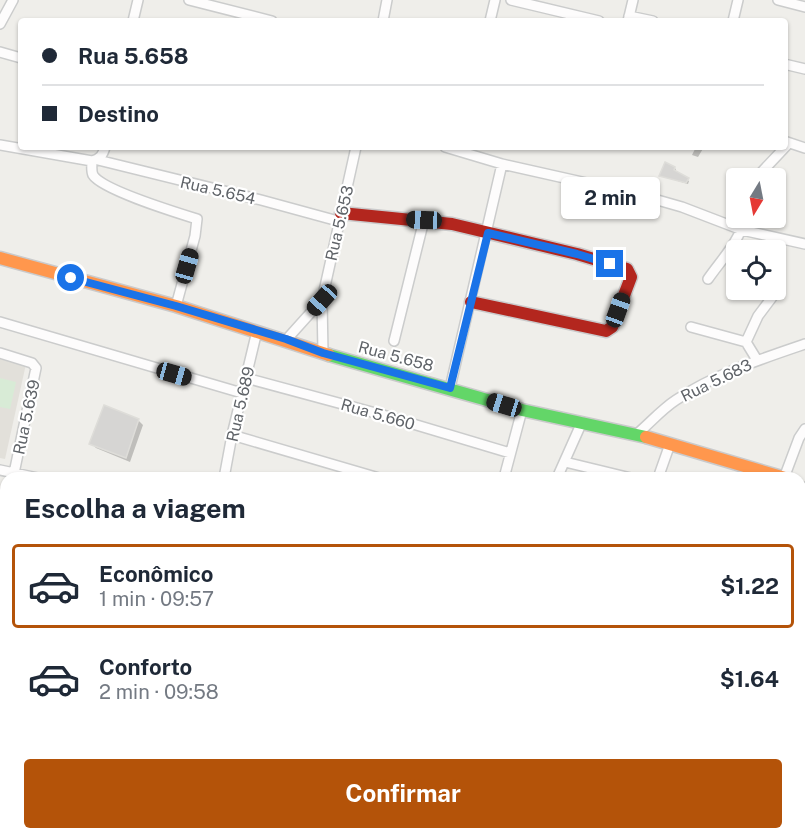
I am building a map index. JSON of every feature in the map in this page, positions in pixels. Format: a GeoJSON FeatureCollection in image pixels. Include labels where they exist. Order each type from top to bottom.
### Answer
{"type":"FeatureCollection","features":[{"type":"Feature","properties":{"kind":"street"},"geometry":{"type":"LineString","coordinates":[[0,24],[13,0]]}},
{"type":"Feature","properties":{"kind":"street"},"geometry":{"type":"LineString","coordinates":[[134,18],[138,0]]}},
{"type":"Feature","properties":{"kind":"street"},"geometry":{"type":"LineString","coordinates":[[189,0],[224,4],[254,18]]}},
{"type":"Feature","properties":{"kind":"street"},"geometry":{"type":"LineString","coordinates":[[383,18],[386,0]]}},
{"type":"Feature","properties":{"kind":"street"},"geometry":{"type":"LineString","coordinates":[[491,18],[495,0]]}},
{"type":"Feature","properties":{"kind":"street"},"geometry":{"type":"LineString","coordinates":[[511,0],[586,18]]}},
{"type":"Feature","properties":{"kind":"street"},"geometry":{"type":"LineString","coordinates":[[629,18],[633,0]]}},
{"type":"Feature","properties":{"kind":"street"},"geometry":{"type":"LineString","coordinates":[[734,18],[738,0]]}},
{"type":"Feature","properties":{"kind":"street"},"geometry":{"type":"LineString","coordinates":[[778,0],[805,7]]}},
{"type":"Feature","properties":{"kind":"street"},"geometry":{"type":"LineString","coordinates":[[0,52],[18,57]]}},
{"type":"Feature","properties":{"kind":"street"},"geometry":{"type":"LineString","coordinates":[[788,65],[805,69]]}},
{"type":"Feature","properties":{"kind":"street"},"geometry":{"type":"LineString","coordinates":[[788,142],[805,147]]}},
{"type":"Feature","properties":{"kind":"street","name":"Rua 5.654"},"geometry":{"type":"LineString","coordinates":[[0,145],[18,147]]}},
{"type":"Feature","properties":{"kind":"street","name":"Rua 5.654"},"geometry":{"type":"LineString","coordinates":[[50,150],[99,155],[261,200],[340,217]]}},
{"type":"Feature","properties":{"kind":"street","name":"Rua 5.653"},"geometry":{"type":"LineString","coordinates":[[323,353],[322,300],[355,150]]}},
{"type":"Feature","properties":{"kind":"street"},"geometry":{"type":"LineString","coordinates":[[455,150],[502,164],[640,195],[682,207],[742,230],[805,244]]}},
{"type":"Feature","properties":{"kind":"street"},"geometry":{"type":"LineString","coordinates":[[765,168],[780,150]]}},
{"type":"Feature","properties":{"kind":"street"},"geometry":{"type":"LineString","coordinates":[[99,155],[92,171],[94,177],[110,187],[159,207],[197,219],[176,306]]}},
{"type":"Feature","properties":{"kind":"street"},"geometry":{"type":"LineString","coordinates":[[450,388],[488,233],[502,164]]}},
{"type":"Feature","properties":{"kind":"street"},"geometry":{"type":"LineString","coordinates":[[340,217],[424,220],[452,224],[577,254],[627,269],[631,277],[612,327],[606,331],[471,302]]}},
{"type":"Feature","properties":{"kind":"street"},"geometry":{"type":"LineString","coordinates":[[394,341],[424,220]]}},
{"type":"Feature","properties":{"kind":"street"},"geometry":{"type":"LineString","coordinates":[[708,279],[729,252],[742,230]]}},
{"type":"Feature","properties":{"kind":"street","name":"Rua 5.658"},"geometry":{"type":"LineString","coordinates":[[0,258],[176,306],[286,339],[323,353],[522,410],[637,434],[764,472]]}},
{"type":"Feature","properties":{"kind":"street"},"geometry":{"type":"LineString","coordinates":[[286,339],[322,300]]}},
{"type":"Feature","properties":{"kind":"street"},"geometry":{"type":"LineString","coordinates":[[746,342],[758,316],[770,300]]}},
{"type":"Feature","properties":{"kind":"street"},"geometry":{"type":"LineString","coordinates":[[0,322],[242,393]]}},
{"type":"Feature","properties":{"kind":"street"},"geometry":{"type":"LineString","coordinates":[[692,327],[746,342],[758,360]]}},
{"type":"Feature","properties":{"kind":"street","name":"Rua 5.689"},"geometry":{"type":"LineString","coordinates":[[225,472],[257,331]]}},
{"type":"Feature","properties":{"kind":"street","name":"Rua 5.683"},"geometry":{"type":"LineString","coordinates":[[637,434],[680,397],[758,360],[805,344]]}},
{"type":"Feature","properties":{"kind":"street","name":"Rua 5.639"},"geometry":{"type":"LineString","coordinates":[[0,353],[32,363],[36,368],[14,472]]}},
{"type":"Feature","properties":{"kind":"street","name":"Rua 5.660"},"geometry":{"type":"LineString","coordinates":[[246,378],[383,415],[510,453]]}},
{"type":"Feature","properties":{"kind":"street"},"geometry":{"type":"LineString","coordinates":[[505,472],[522,410]]}},
{"type":"Feature","properties":{"kind":"street"},"geometry":{"type":"LineString","coordinates":[[560,472],[582,422]]}},
{"type":"Feature","properties":{"kind":"street"},"geometry":{"type":"LineString","coordinates":[[786,472],[799,438],[805,429]]}},
{"type":"Feature","properties":{"kind":"street"},"geometry":{"type":"LineString","coordinates":[[232,435],[358,472]]}},
{"type":"Feature","properties":{"kind":"street"},"geometry":{"type":"LineString","coordinates":[[660,472],[670,444]]}},
{"type":"Feature","properties":{"kind":"street"},"geometry":{"type":"LineString","coordinates":[[566,462],[606,472]]}},
{"type":"Feature","properties":{"kind":"shaded area"},"geometry":{"type":"Polygon","coordinates":[[[0,356],[26,364],[5,459],[0,458],[0,356]]]}},
{"type":"Feature","properties":{"kind":"green space"},"geometry":{"type":"Polygon","coordinates":[[[0,378],[16,382],[10,409],[0,407],[0,378]]]}},
{"type":"Feature","properties":{"kind":"building"},"geometry":{"type":"Polygon","coordinates":[[[665,162],[689,178],[686,183],[659,176],[665,162]]]}},
{"type":"Feature","properties":{"kind":"building"},"geometry":{"type":"Polygon","coordinates":[[[104,405],[139,419],[126,458],[89,444],[104,405]]]}},
{"type":"Feature","properties":{"kind":"traffic: fast"},"geometry":{"type":"LineString","coordinates":[[329,355],[522,410],[646,437]]}},
{"type":"Feature","properties":{"kind":"traffic: slow"},"geometry":{"type":"LineString","coordinates":[[0,258],[176,306],[329,355]]}},
{"type":"Feature","properties":{"kind":"traffic: slow"},"geometry":{"type":"LineString","coordinates":[[646,437],[765,472]]}},
{"type":"Feature","properties":{"kind":"traffic: jam"},"geometry":{"type":"LineString","coordinates":[[341,213],[452,224],[577,254],[627,269],[631,277],[612,327],[606,331],[471,302]]}},
{"type":"Feature","properties":{"kind":"route"},"geometry":{"type":"LineString","coordinates":[[71,278],[176,306],[286,339],[323,353],[450,388],[488,233],[610,264]]}}]}
